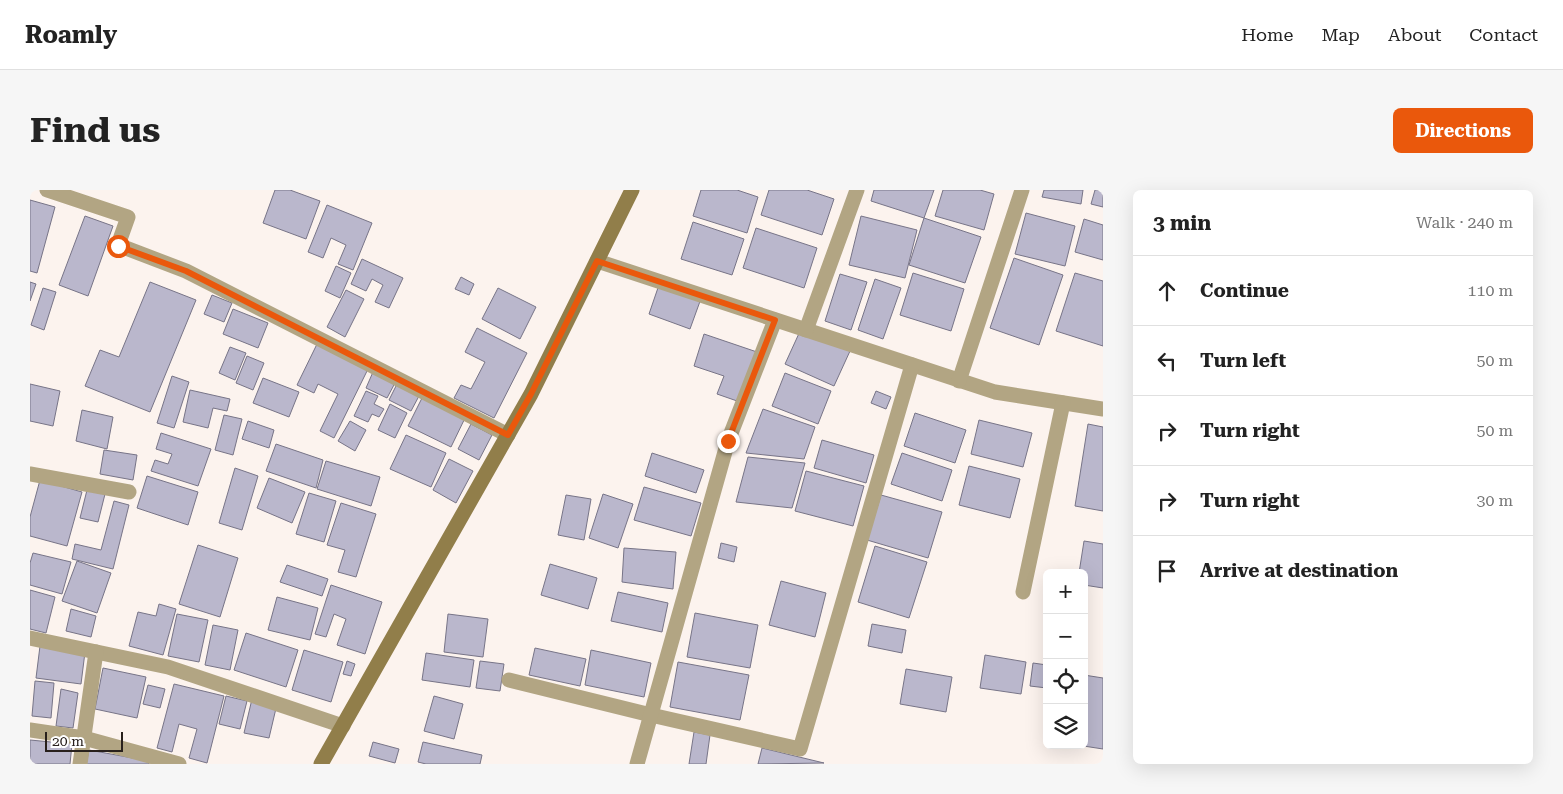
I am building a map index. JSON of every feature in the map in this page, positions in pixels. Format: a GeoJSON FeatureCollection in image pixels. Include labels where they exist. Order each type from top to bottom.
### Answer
{"type":"FeatureCollection","features":[{"type":"Feature","properties":{"kind":"street"},"geometry":{"type":"LineString","coordinates":[[47,190],[128,217],[118,246],[186,271],[508,435]]}},
{"type":"Feature","properties":{"kind":"street"},"geometry":{"type":"LineString","coordinates":[[321,764],[531,394],[632,190]]}},
{"type":"Feature","properties":{"kind":"street"},"geometry":{"type":"LineString","coordinates":[[806,330],[857,190]]}},
{"type":"Feature","properties":{"kind":"street"},"geometry":{"type":"LineString","coordinates":[[959,380],[1022,190]]}},
{"type":"Feature","properties":{"kind":"street"},"geometry":{"type":"LineString","coordinates":[[597,261],[994,392],[1063,403],[1102,404]]}},
{"type":"Feature","properties":{"kind":"street"},"geometry":{"type":"LineString","coordinates":[[637,764],[728,441],[775,320]]}},
{"type":"Feature","properties":{"kind":"street"},"geometry":{"type":"LineString","coordinates":[[509,680],[800,749],[912,365]]}},
{"type":"Feature","properties":{"kind":"street"},"geometry":{"type":"LineString","coordinates":[[1023,592],[1063,403]]}},
{"type":"Feature","properties":{"kind":"street"},"geometry":{"type":"LineString","coordinates":[[30,474],[129,492]]}},
{"type":"Feature","properties":{"kind":"street"},"geometry":{"type":"LineString","coordinates":[[30,638],[168,667],[343,726]]}},
{"type":"Feature","properties":{"kind":"street"},"geometry":{"type":"LineString","coordinates":[[80,764],[96,652]]}},
{"type":"Feature","properties":{"kind":"street"},"geometry":{"type":"LineString","coordinates":[[30,730],[84,738],[179,764]]}},
{"type":"Feature","properties":{"kind":"building"},"geometry":{"type":"Polygon","coordinates":[[[275,190],[290,190],[320,201],[306,239],[263,223],[275,190]]]}},
{"type":"Feature","properties":{"kind":"building"},"geometry":{"type":"Polygon","coordinates":[[[701,190],[737,190],[758,197],[747,233],[693,216],[701,190]]]}},
{"type":"Feature","properties":{"kind":"building"},"geometry":{"type":"Polygon","coordinates":[[[769,190],[807,190],[834,199],[822,235],[761,215],[769,190]]]}},
{"type":"Feature","properties":{"kind":"building"},"geometry":{"type":"Polygon","coordinates":[[[874,190],[934,190],[924,218],[871,201],[874,190]]]}},
{"type":"Feature","properties":{"kind":"building"},"geometry":{"type":"Polygon","coordinates":[[[943,190],[980,190],[994,194],[984,230],[935,216],[943,190]]]}},
{"type":"Feature","properties":{"kind":"building"},"geometry":{"type":"Polygon","coordinates":[[[1044,190],[1083,190],[1081,204],[1042,197],[1044,190]]]}},
{"type":"Feature","properties":{"kind":"building"},"geometry":{"type":"Polygon","coordinates":[[[1095,190],[1103,190],[1103,207],[1091,204],[1095,190]]]}},
{"type":"Feature","properties":{"kind":"building"},"geometry":{"type":"Polygon","coordinates":[[[30,200],[55,207],[37,273],[30,271],[30,200]]]}},
{"type":"Feature","properties":{"kind":"building"},"geometry":{"type":"Polygon","coordinates":[[[327,205],[372,223],[353,270],[338,264],[346,245],[331,238],[323,258],[308,252],[327,205]]]}},
{"type":"Feature","properties":{"kind":"building"},"geometry":{"type":"Polygon","coordinates":[[[1026,213],[1075,226],[1065,266],[1015,254],[1026,213]]]}},
{"type":"Feature","properties":{"kind":"building"},"geometry":{"type":"Polygon","coordinates":[[[85,216],[113,226],[88,296],[59,285],[85,216]]]}},
{"type":"Feature","properties":{"kind":"building"},"geometry":{"type":"Polygon","coordinates":[[[861,216],[917,230],[905,278],[849,265],[861,216]]]}},
{"type":"Feature","properties":{"kind":"building"},"geometry":{"type":"Polygon","coordinates":[[[924,218],[981,237],[965,283],[909,265],[924,218]]]}},
{"type":"Feature","properties":{"kind":"building"},"geometry":{"type":"Polygon","coordinates":[[[1084,219],[1103,225],[1103,260],[1075,252],[1084,219]]]}},
{"type":"Feature","properties":{"kind":"building"},"geometry":{"type":"Polygon","coordinates":[[[693,222],[744,239],[732,275],[681,259],[693,222]]]}},
{"type":"Feature","properties":{"kind":"building"},"geometry":{"type":"Polygon","coordinates":[[[756,228],[817,248],[804,288],[743,268],[756,228]]]}},
{"type":"Feature","properties":{"kind":"building"},"geometry":{"type":"Polygon","coordinates":[[[1014,258],[1063,275],[1039,345],[990,328],[1014,258]]]}},
{"type":"Feature","properties":{"kind":"building"},"geometry":{"type":"Polygon","coordinates":[[[362,259],[403,278],[389,308],[375,302],[383,285],[372,279],[366,291],[351,284],[362,259]]]}},
{"type":"Feature","properties":{"kind":"building"},"geometry":{"type":"Polygon","coordinates":[[[336,266],[351,273],[340,298],[325,291],[336,266]]]}},
{"type":"Feature","properties":{"kind":"building"},"geometry":{"type":"Polygon","coordinates":[[[913,273],[964,289],[951,331],[900,315],[913,273]]]}},
{"type":"Feature","properties":{"kind":"building"},"geometry":{"type":"Polygon","coordinates":[[[1075,273],[1103,281],[1103,346],[1056,331],[1075,273]]]}},
{"type":"Feature","properties":{"kind":"building"},"geometry":{"type":"Polygon","coordinates":[[[840,274],[867,282],[851,330],[825,321],[840,274]]]}},
{"type":"Feature","properties":{"kind":"building"},"geometry":{"type":"Polygon","coordinates":[[[461,277],[474,284],[469,295],[455,289],[461,277]]]}},
{"type":"Feature","properties":{"kind":"building"},"geometry":{"type":"Polygon","coordinates":[[[661,279],[703,293],[690,329],[649,314],[661,279]]]}},
{"type":"Feature","properties":{"kind":"building"},"geometry":{"type":"Polygon","coordinates":[[[875,279],[901,288],[883,339],[858,330],[875,279]]]}},
{"type":"Feature","properties":{"kind":"building"},"geometry":{"type":"Polygon","coordinates":[[[30,282],[36,284],[30,301],[30,282]]]}},
{"type":"Feature","properties":{"kind":"building"},"geometry":{"type":"Polygon","coordinates":[[[150,282],[196,300],[150,412],[85,386],[100,350],[119,357],[150,282]]]}},
{"type":"Feature","properties":{"kind":"building"},"geometry":{"type":"Polygon","coordinates":[[[43,288],[56,292],[44,330],[31,325],[43,288]]]}},
{"type":"Feature","properties":{"kind":"building"},"geometry":{"type":"Polygon","coordinates":[[[498,288],[536,307],[520,339],[482,319],[498,288]]]}},
{"type":"Feature","properties":{"kind":"building"},"geometry":{"type":"Polygon","coordinates":[[[346,290],[364,299],[345,337],[327,327],[346,290]]]}},
{"type":"Feature","properties":{"kind":"building"},"geometry":{"type":"Polygon","coordinates":[[[212,295],[232,303],[224,322],[204,314],[212,295]]]}},
{"type":"Feature","properties":{"kind":"building"},"geometry":{"type":"Polygon","coordinates":[[[233,309],[268,323],[258,348],[223,334],[233,309]]]}},
{"type":"Feature","properties":{"kind":"building"},"geometry":{"type":"Polygon","coordinates":[[[477,328],[527,353],[494,418],[454,398],[461,385],[471,389],[485,362],[465,352],[477,328]]]}},
{"type":"Feature","properties":{"kind":"building"},"geometry":{"type":"Polygon","coordinates":[[[801,329],[850,351],[834,386],[785,364],[801,329]]]}},
{"type":"Feature","properties":{"kind":"building"},"geometry":{"type":"Polygon","coordinates":[[[704,334],[757,352],[740,402],[717,394],[724,376],[694,366],[704,334]]]}},
{"type":"Feature","properties":{"kind":"building"},"geometry":{"type":"Polygon","coordinates":[[[318,342],[369,367],[334,438],[320,431],[338,394],[318,384],[314,393],[297,385],[318,342]]]}},
{"type":"Feature","properties":{"kind":"building"},"geometry":{"type":"Polygon","coordinates":[[[230,347],[246,353],[235,380],[219,373],[230,347]]]}},
{"type":"Feature","properties":{"kind":"building"},"geometry":{"type":"Polygon","coordinates":[[[247,356],[264,363],[253,390],[236,383],[247,356]]]}},
{"type":"Feature","properties":{"kind":"building"},"geometry":{"type":"Polygon","coordinates":[[[373,372],[395,383],[387,398],[366,388],[373,372]]]}},
{"type":"Feature","properties":{"kind":"building"},"geometry":{"type":"Polygon","coordinates":[[[785,373],[831,391],[818,424],[772,406],[785,373]]]}},
{"type":"Feature","properties":{"kind":"building"},"geometry":{"type":"Polygon","coordinates":[[[172,376],[189,382],[174,428],[157,423],[172,376]]]}},
{"type":"Feature","properties":{"kind":"building"},"geometry":{"type":"Polygon","coordinates":[[[263,378],[299,392],[289,417],[253,403],[263,378]]]}},
{"type":"Feature","properties":{"kind":"building"},"geometry":{"type":"Polygon","coordinates":[[[30,384],[60,391],[53,426],[30,421],[30,384]]]}},
{"type":"Feature","properties":{"kind":"building"},"geometry":{"type":"Polygon","coordinates":[[[397,384],[419,396],[411,411],[389,400],[397,384]]]}},
{"type":"Feature","properties":{"kind":"building"},"geometry":{"type":"Polygon","coordinates":[[[190,390],[230,399],[227,411],[213,408],[208,428],[183,422],[190,390]]]}},
{"type":"Feature","properties":{"kind":"building"},"geometry":{"type":"Polygon","coordinates":[[[366,391],[378,396],[374,404],[384,409],[379,417],[372,414],[368,422],[354,416],[366,391]]]}},
{"type":"Feature","properties":{"kind":"building"},"geometry":{"type":"Polygon","coordinates":[[[876,391],[891,397],[886,409],[871,403],[876,391]]]}},
{"type":"Feature","properties":{"kind":"building"},"geometry":{"type":"Polygon","coordinates":[[[423,396],[466,416],[451,447],[408,426],[423,396]]]}},
{"type":"Feature","properties":{"kind":"building"},"geometry":{"type":"Polygon","coordinates":[[[390,404],[407,413],[395,438],[378,430],[390,404]]]}},
{"type":"Feature","properties":{"kind":"building"},"geometry":{"type":"Polygon","coordinates":[[[763,409],[815,427],[804,459],[746,453],[763,409]]]}},
{"type":"Feature","properties":{"kind":"building"},"geometry":{"type":"Polygon","coordinates":[[[82,410],[113,417],[107,449],[76,441],[82,410]]]}},
{"type":"Feature","properties":{"kind":"building"},"geometry":{"type":"Polygon","coordinates":[[[915,413],[966,430],[955,463],[904,446],[915,413]]]}},
{"type":"Feature","properties":{"kind":"building"},"geometry":{"type":"Polygon","coordinates":[[[224,415],[242,419],[233,455],[215,450],[224,415]]]}},
{"type":"Feature","properties":{"kind":"building"},"geometry":{"type":"Polygon","coordinates":[[[979,420],[1032,433],[1023,467],[971,454],[979,420]]]}},
{"type":"Feature","properties":{"kind":"building"},"geometry":{"type":"Polygon","coordinates":[[[248,421],[274,430],[269,448],[242,439],[248,421]]]}},
{"type":"Feature","properties":{"kind":"building"},"geometry":{"type":"Polygon","coordinates":[[[350,421],[366,430],[355,451],[338,441],[350,421]]]}},
{"type":"Feature","properties":{"kind":"building"},"geometry":{"type":"Polygon","coordinates":[[[471,424],[492,435],[479,460],[458,449],[471,424]]]}},
{"type":"Feature","properties":{"kind":"building"},"geometry":{"type":"Polygon","coordinates":[[[1088,424],[1103,427],[1103,511],[1075,506],[1088,424]]]}},
{"type":"Feature","properties":{"kind":"building"},"geometry":{"type":"Polygon","coordinates":[[[161,433],[211,449],[198,486],[151,471],[155,460],[168,464],[172,454],[156,449],[161,433]]]}},
{"type":"Feature","properties":{"kind":"building"},"geometry":{"type":"Polygon","coordinates":[[[406,435],[446,453],[431,487],[390,469],[406,435]]]}},
{"type":"Feature","properties":{"kind":"building"},"geometry":{"type":"Polygon","coordinates":[[[822,440],[874,455],[866,483],[814,468],[822,440]]]}},
{"type":"Feature","properties":{"kind":"building"},"geometry":{"type":"Polygon","coordinates":[[[276,444],[323,460],[316,488],[266,471],[276,444]]]}},
{"type":"Feature","properties":{"kind":"building"},"geometry":{"type":"Polygon","coordinates":[[[104,450],[137,455],[133,480],[100,474],[104,450]]]}},
{"type":"Feature","properties":{"kind":"building"},"geometry":{"type":"Polygon","coordinates":[[[652,453],[704,470],[696,493],[645,476],[652,453]]]}},
{"type":"Feature","properties":{"kind":"building"},"geometry":{"type":"Polygon","coordinates":[[[902,453],[952,470],[942,501],[891,484],[902,453]]]}},
{"type":"Feature","properties":{"kind":"building"},"geometry":{"type":"Polygon","coordinates":[[[748,457],[805,463],[792,508],[736,502],[748,457]]]}},
{"type":"Feature","properties":{"kind":"building"},"geometry":{"type":"Polygon","coordinates":[[[449,459],[473,471],[456,503],[433,490],[449,459]]]}},
{"type":"Feature","properties":{"kind":"building"},"geometry":{"type":"Polygon","coordinates":[[[326,461],[380,477],[371,506],[317,489],[326,461]]]}},
{"type":"Feature","properties":{"kind":"building"},"geometry":{"type":"Polygon","coordinates":[[[969,466],[1020,479],[1010,518],[959,505],[969,466]]]}},
{"type":"Feature","properties":{"kind":"building"},"geometry":{"type":"Polygon","coordinates":[[[235,468],[258,476],[242,530],[219,523],[235,468]]]}},
{"type":"Feature","properties":{"kind":"building"},"geometry":{"type":"Polygon","coordinates":[[[806,471],[864,486],[853,526],[795,511],[806,471]]]}},
{"type":"Feature","properties":{"kind":"building"},"geometry":{"type":"Polygon","coordinates":[[[147,476],[198,492],[188,525],[137,508],[147,476]]]}},
{"type":"Feature","properties":{"kind":"building"},"geometry":{"type":"Polygon","coordinates":[[[269,478],[305,492],[292,523],[257,508],[269,478]]]}},
{"type":"Feature","properties":{"kind":"building"},"geometry":{"type":"Polygon","coordinates":[[[40,480],[82,492],[67,546],[30,536],[30,517],[40,480]]]}},
{"type":"Feature","properties":{"kind":"building"},"geometry":{"type":"Polygon","coordinates":[[[644,487],[701,503],[691,536],[634,520],[644,487]]]}},
{"type":"Feature","properties":{"kind":"building"},"geometry":{"type":"Polygon","coordinates":[[[87,490],[105,494],[98,522],[80,518],[87,490]]]}},
{"type":"Feature","properties":{"kind":"building"},"geometry":{"type":"Polygon","coordinates":[[[309,493],[336,501],[324,542],[296,534],[309,493]]]}},
{"type":"Feature","properties":{"kind":"building"},"geometry":{"type":"Polygon","coordinates":[[[603,494],[633,504],[618,548],[589,538],[603,494]]]}},
{"type":"Feature","properties":{"kind":"building"},"geometry":{"type":"Polygon","coordinates":[[[566,495],[591,499],[584,540],[558,535],[566,495]]]}},
{"type":"Feature","properties":{"kind":"building"},"geometry":{"type":"Polygon","coordinates":[[[881,495],[942,512],[928,558],[867,540],[881,495]]]}},
{"type":"Feature","properties":{"kind":"building"},"geometry":{"type":"Polygon","coordinates":[[[114,501],[129,505],[113,569],[72,559],[75,544],[101,550],[114,501]]]}},
{"type":"Feature","properties":{"kind":"building"},"geometry":{"type":"Polygon","coordinates":[[[341,503],[376,514],[356,577],[338,572],[345,550],[327,545],[341,503]]]}},
{"type":"Feature","properties":{"kind":"building"},"geometry":{"type":"Polygon","coordinates":[[[1084,541],[1103,544],[1103,588],[1088,586],[1088,569],[1080,569],[1084,541]]]}},
{"type":"Feature","properties":{"kind":"building"},"geometry":{"type":"Polygon","coordinates":[[[721,543],[737,547],[734,562],[718,558],[721,543]]]}},
{"type":"Feature","properties":{"kind":"building"},"geometry":{"type":"Polygon","coordinates":[[[198,545],[238,558],[220,617],[179,604],[198,545]]]}},
{"type":"Feature","properties":{"kind":"building"},"geometry":{"type":"Polygon","coordinates":[[[875,546],[927,562],[909,618],[858,602],[875,546]]]}},
{"type":"Feature","properties":{"kind":"building"},"geometry":{"type":"Polygon","coordinates":[[[624,548],[676,552],[673,589],[622,582],[624,548]]]}},
{"type":"Feature","properties":{"kind":"building"},"geometry":{"type":"Polygon","coordinates":[[[33,553],[71,562],[62,594],[30,585],[30,563],[33,553]]]}},
{"type":"Feature","properties":{"kind":"building"},"geometry":{"type":"Polygon","coordinates":[[[77,561],[111,573],[97,613],[62,601],[77,561]]]}},
{"type":"Feature","properties":{"kind":"building"},"geometry":{"type":"Polygon","coordinates":[[[550,564],[597,578],[588,609],[541,595],[550,564]]]}},
{"type":"Feature","properties":{"kind":"building"},"geometry":{"type":"Polygon","coordinates":[[[287,565],[328,579],[322,596],[280,582],[287,565]]]}},
{"type":"Feature","properties":{"kind":"building"},"geometry":{"type":"Polygon","coordinates":[[[781,581],[826,593],[815,637],[769,625],[781,581]]]}},
{"type":"Feature","properties":{"kind":"building"},"geometry":{"type":"Polygon","coordinates":[[[331,585],[382,602],[365,654],[337,645],[346,619],[334,614],[326,637],[315,634],[331,585]]]}},
{"type":"Feature","properties":{"kind":"building"},"geometry":{"type":"Polygon","coordinates":[[[30,590],[55,597],[46,633],[30,629],[30,590]]]}},
{"type":"Feature","properties":{"kind":"building"},"geometry":{"type":"Polygon","coordinates":[[[618,592],[668,603],[662,632],[611,621],[618,592]]]}},
{"type":"Feature","properties":{"kind":"building"},"geometry":{"type":"Polygon","coordinates":[[[277,597],[318,608],[310,640],[268,630],[277,597]]]}},
{"type":"Feature","properties":{"kind":"building"},"geometry":{"type":"Polygon","coordinates":[[[159,604],[176,609],[163,655],[129,646],[138,612],[156,616],[159,604]]]}},
{"type":"Feature","properties":{"kind":"building"},"geometry":{"type":"Polygon","coordinates":[[[71,609],[96,616],[91,637],[66,631],[71,609]]]}},
{"type":"Feature","properties":{"kind":"building"},"geometry":{"type":"Polygon","coordinates":[[[695,613],[758,625],[750,668],[687,657],[695,613]]]}},
{"type":"Feature","properties":{"kind":"building"},"geometry":{"type":"Polygon","coordinates":[[[177,614],[208,620],[199,662],[168,656],[177,614]]]}},
{"type":"Feature","properties":{"kind":"building"},"geometry":{"type":"Polygon","coordinates":[[[448,614],[488,619],[483,657],[444,652],[448,614]]]}},
{"type":"Feature","properties":{"kind":"building"},"geometry":{"type":"Polygon","coordinates":[[[872,624],[906,630],[902,653],[868,646],[872,624]]]}},
{"type":"Feature","properties":{"kind":"building"},"geometry":{"type":"Polygon","coordinates":[[[213,625],[238,630],[230,670],[205,665],[213,625]]]}},
{"type":"Feature","properties":{"kind":"building"},"geometry":{"type":"Polygon","coordinates":[[[246,633],[298,650],[286,687],[234,670],[246,633]]]}},
{"type":"Feature","properties":{"kind":"building"},"geometry":{"type":"Polygon","coordinates":[[[40,646],[85,652],[81,684],[36,678],[40,646]]]}},
{"type":"Feature","properties":{"kind":"building"},"geometry":{"type":"Polygon","coordinates":[[[535,648],[586,659],[580,686],[529,675],[535,648]]]}},
{"type":"Feature","properties":{"kind":"building"},"geometry":{"type":"Polygon","coordinates":[[[304,650],[343,662],[331,702],[292,690],[304,650]]]}},
{"type":"Feature","properties":{"kind":"building"},"geometry":{"type":"Polygon","coordinates":[[[591,650],[651,663],[644,697],[585,685],[591,650]]]}},
{"type":"Feature","properties":{"kind":"building"},"geometry":{"type":"Polygon","coordinates":[[[426,653],[474,660],[470,687],[422,680],[426,653]]]}},
{"type":"Feature","properties":{"kind":"building"},"geometry":{"type":"Polygon","coordinates":[[[985,655],[1026,662],[1021,694],[980,688],[985,655]]]}},
{"type":"Feature","properties":{"kind":"building"},"geometry":{"type":"Polygon","coordinates":[[[347,661],[355,664],[351,676],[343,674],[347,661]]]}},
{"type":"Feature","properties":{"kind":"building"},"geometry":{"type":"Polygon","coordinates":[[[480,661],[504,664],[500,691],[476,688],[480,661]]]}},
{"type":"Feature","properties":{"kind":"building"},"geometry":{"type":"Polygon","coordinates":[[[678,662],[749,675],[740,720],[670,707],[678,662]]]}},
{"type":"Feature","properties":{"kind":"building"},"geometry":{"type":"Polygon","coordinates":[[[1033,663],[1043,664],[1043,688],[1030,686],[1033,663]]]}},
{"type":"Feature","properties":{"kind":"building"},"geometry":{"type":"Polygon","coordinates":[[[103,668],[146,677],[137,718],[95,709],[103,668]]]}},
{"type":"Feature","properties":{"kind":"building"},"geometry":{"type":"Polygon","coordinates":[[[906,669],[952,677],[946,712],[900,704],[906,669]]]}},
{"type":"Feature","properties":{"kind":"building"},"geometry":{"type":"Polygon","coordinates":[[[1088,676],[1103,678],[1103,749],[1088,747],[1088,676]]]}},
{"type":"Feature","properties":{"kind":"building"},"geometry":{"type":"Polygon","coordinates":[[[35,681],[54,683],[51,718],[32,716],[35,681]]]}},
{"type":"Feature","properties":{"kind":"building"},"geometry":{"type":"Polygon","coordinates":[[[174,684],[224,696],[207,763],[189,758],[197,729],[179,724],[172,752],[157,748],[174,684]]]}},
{"type":"Feature","properties":{"kind":"building"},"geometry":{"type":"Polygon","coordinates":[[[148,685],[165,689],[160,708],[143,704],[148,685]]]}},
{"type":"Feature","properties":{"kind":"building"},"geometry":{"type":"Polygon","coordinates":[[[61,689],[78,693],[73,728],[56,726],[61,689]]]}},
{"type":"Feature","properties":{"kind":"building"},"geometry":{"type":"Polygon","coordinates":[[[226,696],[247,701],[240,729],[219,724],[226,696]]]}},
{"type":"Feature","properties":{"kind":"building"},"geometry":{"type":"Polygon","coordinates":[[[434,696],[463,704],[454,739],[424,731],[434,696]]]}},
{"type":"Feature","properties":{"kind":"building"},"geometry":{"type":"Polygon","coordinates":[[[252,699],[277,704],[269,738],[244,733],[252,699]]]}},
{"type":"Feature","properties":{"kind":"building"},"geometry":{"type":"Polygon","coordinates":[[[694,732],[710,735],[706,764],[689,764],[694,732]]]}},
{"type":"Feature","properties":{"kind":"building"},"geometry":{"type":"Polygon","coordinates":[[[30,740],[72,744],[70,764],[30,764],[30,740]]]}},
{"type":"Feature","properties":{"kind":"building"},"geometry":{"type":"Polygon","coordinates":[[[373,742],[399,749],[395,763],[369,756],[373,742]]]}},
{"type":"Feature","properties":{"kind":"building"},"geometry":{"type":"Polygon","coordinates":[[[423,742],[482,755],[480,764],[426,764],[418,762],[423,742]]]}},
{"type":"Feature","properties":{"kind":"building"},"geometry":{"type":"Polygon","coordinates":[[[762,748],[824,763],[758,764],[762,748]]]}},
{"type":"Feature","properties":{"kind":"building"},"geometry":{"type":"Polygon","coordinates":[[[89,750],[149,761],[149,764],[86,764],[89,750]]]}},
{"type":"Feature","properties":{"kind":"route"},"geometry":{"type":"LineString","coordinates":[[118,246],[186,271],[508,435],[531,394],[597,261],[775,320],[728,441]]}}]}
